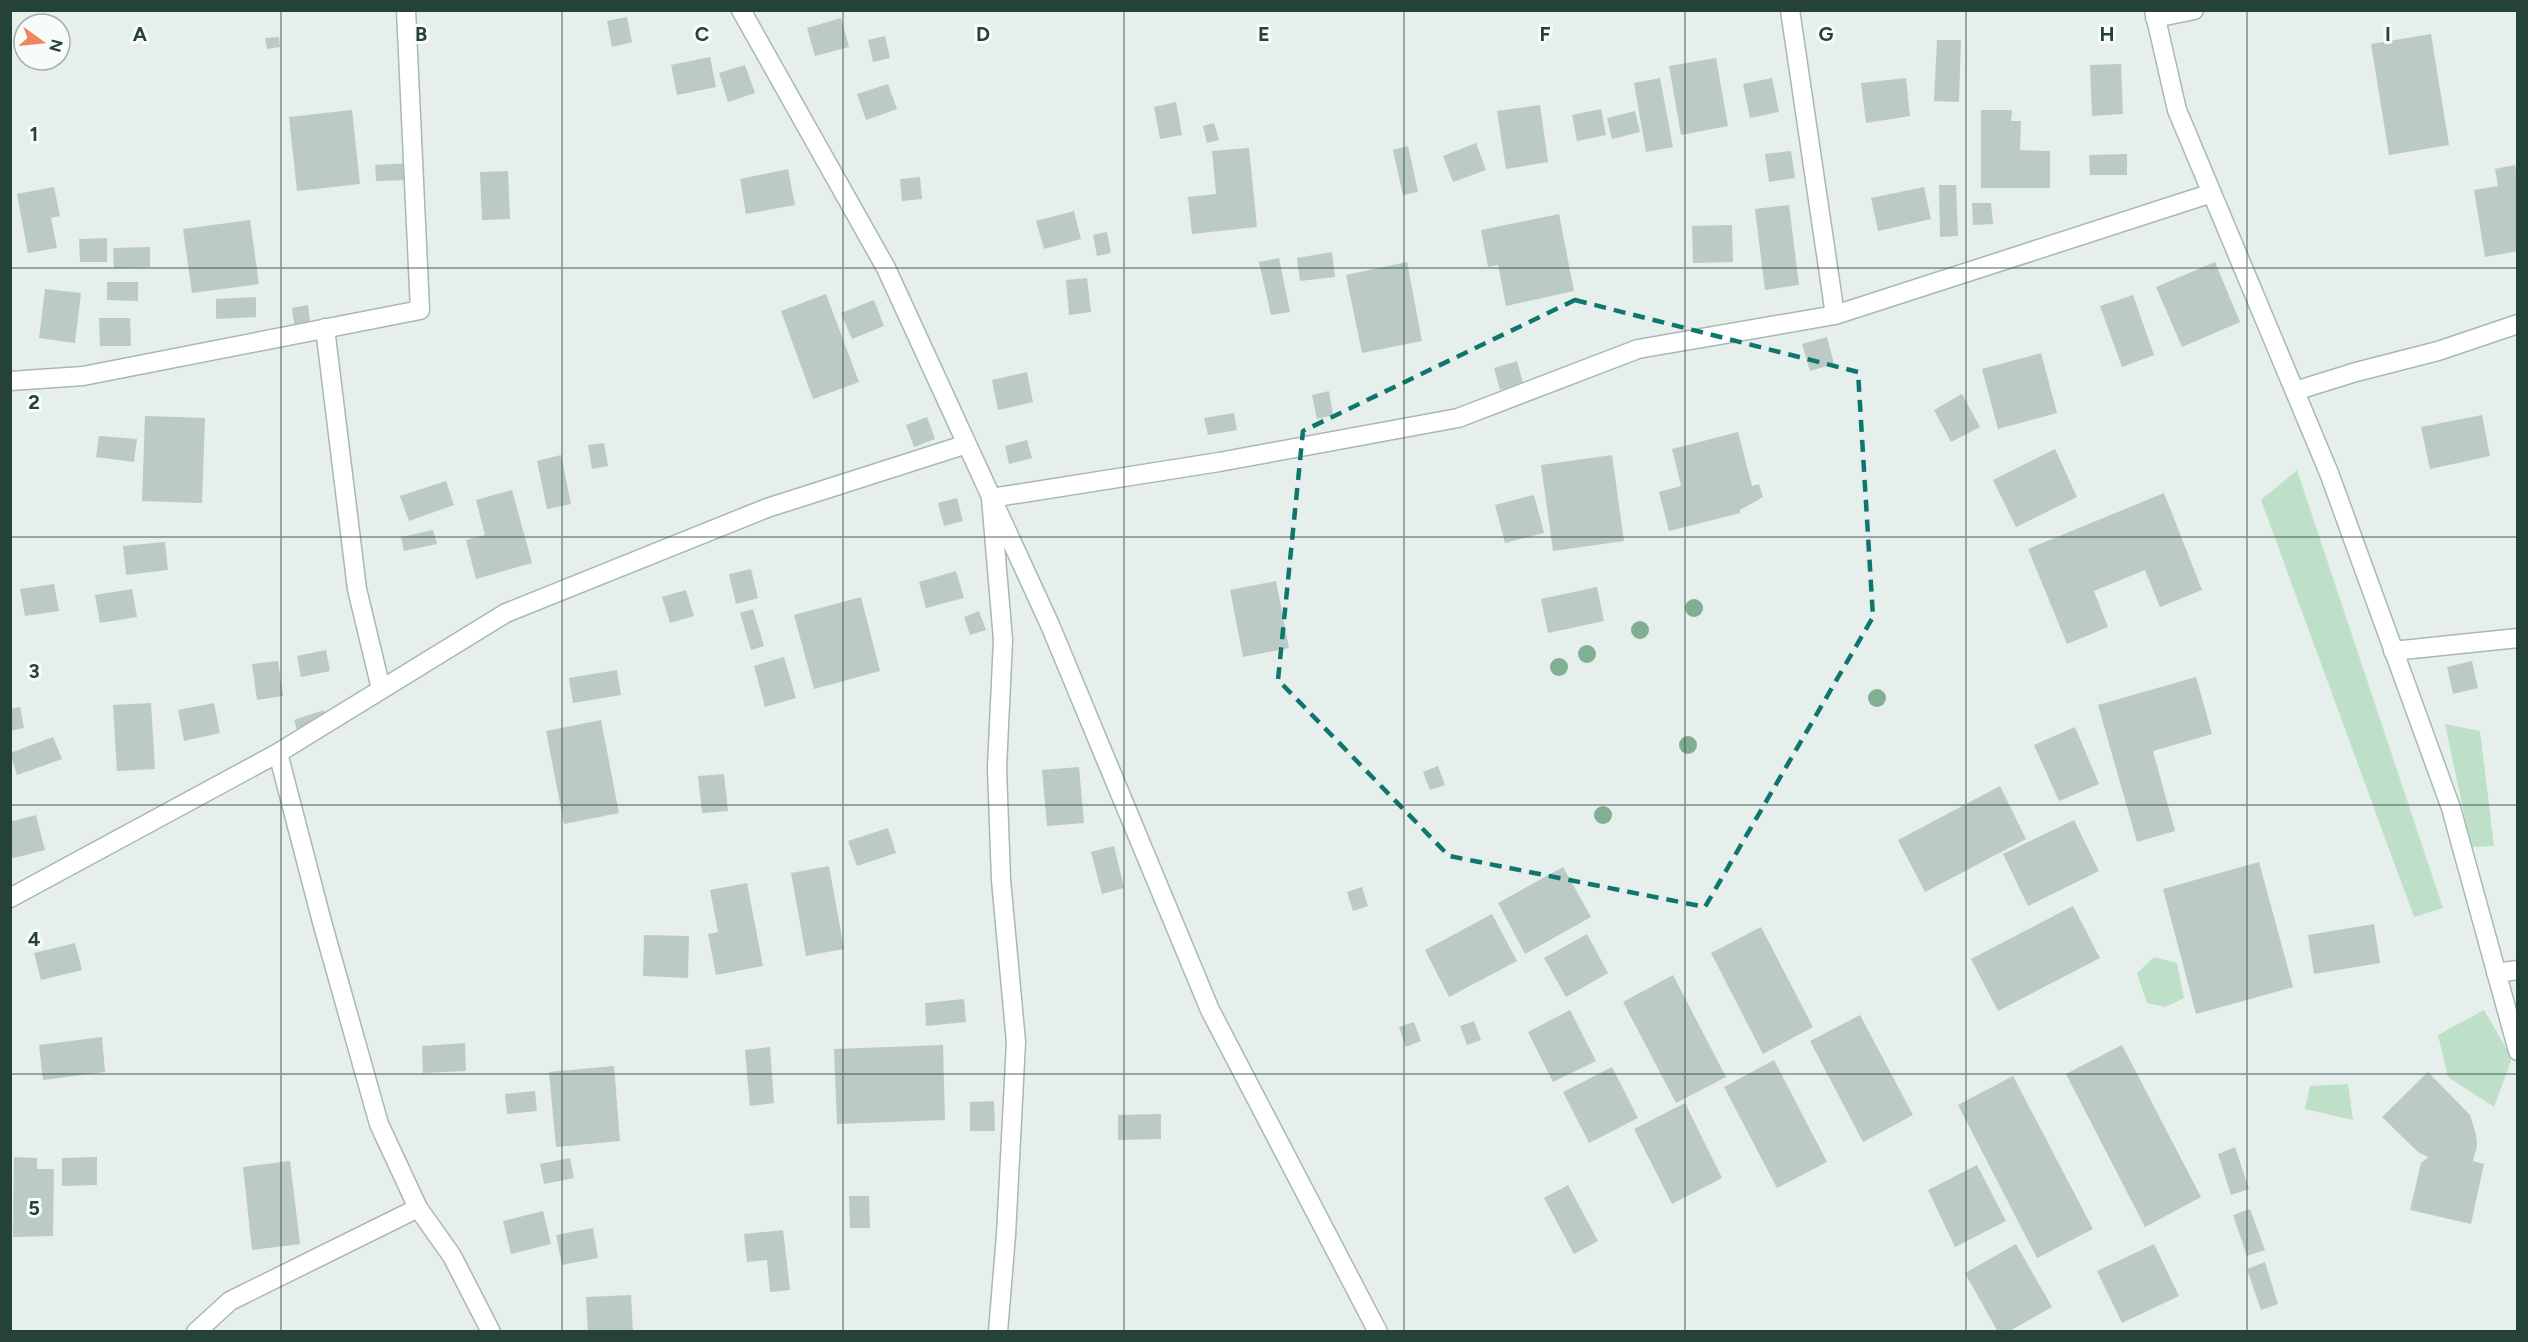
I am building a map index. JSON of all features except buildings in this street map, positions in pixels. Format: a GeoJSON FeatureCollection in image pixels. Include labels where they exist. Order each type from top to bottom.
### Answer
{"type":"FeatureCollection","features":[{"type":"Feature","properties":{"kind":"street"},"geometry":{"type":"LineString","coordinates":[[10,381],[83,376],[420,310],[406,10]]}},
{"type":"Feature","properties":{"kind":"street"},"geometry":{"type":"LineString","coordinates":[[741,10],[886,268],[1050,625],[1210,1010],[1378,1332]]}},
{"type":"Feature","properties":{"kind":"street"},"geometry":{"type":"LineString","coordinates":[[1790,10],[1835,315]]}},
{"type":"Feature","properties":{"kind":"street"},"geometry":{"type":"LineString","coordinates":[[2194,10],[2155,14],[2177,110],[2329,473],[2451,808],[2517,1051]]}},
{"type":"Feature","properties":{"kind":"street"},"geometry":{"type":"LineString","coordinates":[[992,498],[1231,460],[1458,418],[1638,349],[1835,315],[2212,193]]}},
{"type":"Feature","properties":{"kind":"street"},"geometry":{"type":"LineString","coordinates":[[2295,391],[2356,372],[2438,351],[2517,324]]}},
{"type":"Feature","properties":{"kind":"street"},"geometry":{"type":"LineString","coordinates":[[325,328],[357,589],[381,689]]}},
{"type":"Feature","properties":{"kind":"street"},"geometry":{"type":"LineString","coordinates":[[10,898],[278,753],[506,613],[767,508],[967,444]]}},
{"type":"Feature","properties":{"kind":"street"},"geometry":{"type":"LineString","coordinates":[[992,498],[1003,640],[997,768],[1001,880],[1016,1042],[1006,1235],[998,1332]]}},
{"type":"Feature","properties":{"kind":"street"},"geometry":{"type":"LineString","coordinates":[[2393,651],[2517,638]]}},
{"type":"Feature","properties":{"kind":"street"},"geometry":{"type":"LineString","coordinates":[[278,753],[322,922],[380,1124],[418,1208],[452,1256],[490,1332]]}},
{"type":"Feature","properties":{"kind":"street"},"geometry":{"type":"LineString","coordinates":[[2496,974],[2517,970]]}},
{"type":"Feature","properties":{"kind":"street"},"geometry":{"type":"LineString","coordinates":[[196,1332],[230,1301],[418,1208]]}},
{"type":"Feature","properties":{"kind":"highlighted area"},"geometry":{"type":"Polygon","coordinates":[[[1575,300],[1858,372],[1873,617],[1705,907],[1449,856],[1278,680],[1303,431],[1575,300]]]}},
{"type":"Feature","properties":{"kind":"green space"},"geometry":{"type":"Polygon","coordinates":[[[2297,470],[2443,908],[2414,917],[2261,500],[2297,470]]]}},
{"type":"Feature","properties":{"kind":"green space"},"geometry":{"type":"Polygon","coordinates":[[[2445,724],[2480,731],[2494,846],[2471,847],[2445,724]]]}},
{"type":"Feature","properties":{"kind":"green space"},"geometry":{"type":"Polygon","coordinates":[[[2154,957],[2177,963],[2184,998],[2165,1007],[2147,1003],[2137,973],[2154,957]]]}},
{"type":"Feature","properties":{"kind":"green space"},"geometry":{"type":"Polygon","coordinates":[[[2484,1010],[2512,1058],[2494,1107],[2448,1077],[2438,1035],[2484,1010]]]}},
{"type":"Feature","properties":{"kind":"green space"},"geometry":{"type":"Polygon","coordinates":[[[2348,1084],[2353,1120],[2305,1109],[2310,1086],[2348,1084]]]}}]}
